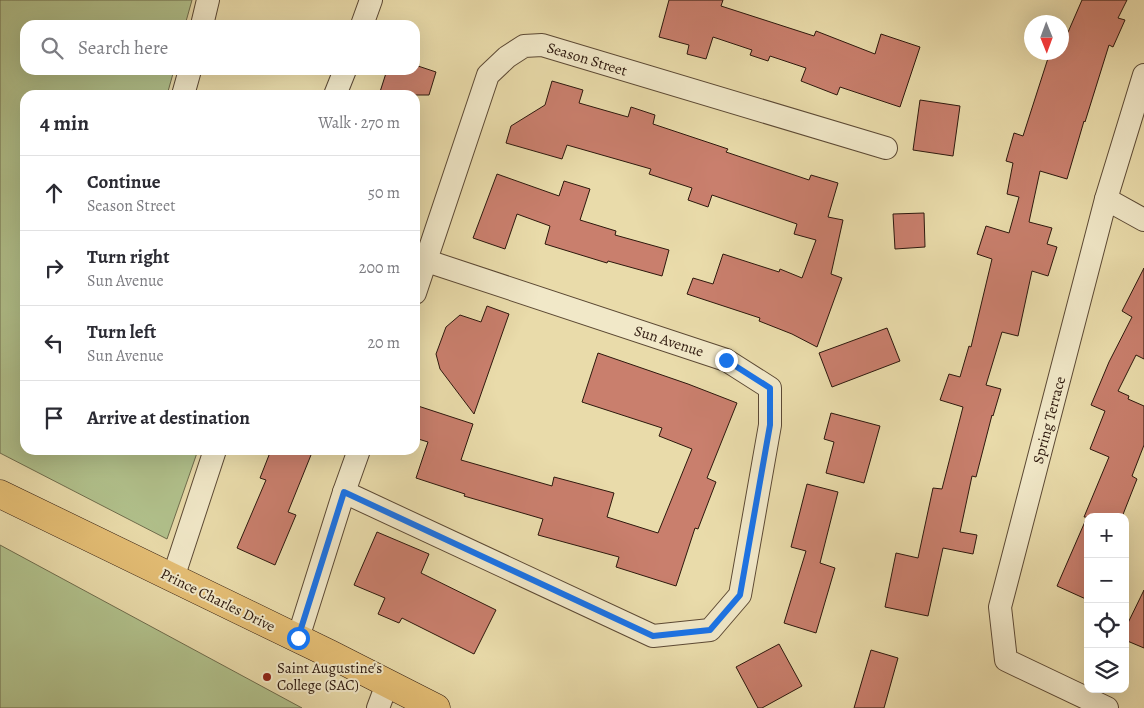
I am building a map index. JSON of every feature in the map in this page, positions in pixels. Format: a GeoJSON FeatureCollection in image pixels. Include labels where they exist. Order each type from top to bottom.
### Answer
{"type":"FeatureCollection","features":[{"type":"Feature","properties":{"kind":"highway","name":"Prince Charles Drive"},"geometry":{"type":"LineString","coordinates":[[0,494],[298,638],[382,696],[436,708]]}},
{"type":"Feature","properties":{"kind":"street"},"geometry":{"type":"LineString","coordinates":[[203,20],[208,0]]}},
{"type":"Feature","properties":{"kind":"street"},"geometry":{"type":"LineString","coordinates":[[364,20],[371,0]]}},
{"type":"Feature","properties":{"kind":"street","name":"Season Street"},"geometry":{"type":"LineString","coordinates":[[420,278],[488,75],[507,57],[524,46],[542,45],[886,148]]}},
{"type":"Feature","properties":{"kind":"street"},"geometry":{"type":"LineString","coordinates":[[184,90],[189,75]]}},
{"type":"Feature","properties":{"kind":"street"},"geometry":{"type":"LineString","coordinates":[[337,90],[343,75]]}},
{"type":"Feature","properties":{"kind":"street","name":"Spring Terrace"},"geometry":{"type":"LineString","coordinates":[[1107,708],[1006,660],[1000,607],[1106,199],[1144,75]]}},
{"type":"Feature","properties":{"kind":"street"},"geometry":{"type":"LineString","coordinates":[[1106,199],[1144,220]]}},
{"type":"Feature","properties":{"kind":"street","name":"Sun Avenue"},"geometry":{"type":"LineString","coordinates":[[344,492],[653,636],[710,630],[740,595],[770,425],[770,388],[726,360],[426,261]]}},
{"type":"Feature","properties":{"kind":"street"},"geometry":{"type":"LineString","coordinates":[[173,578],[213,455]]}},
{"type":"Feature","properties":{"kind":"street"},"geometry":{"type":"LineString","coordinates":[[298,638],[357,455]]}},
{"type":"Feature","properties":{"kind":"green space"},"geometry":{"type":"Polygon","coordinates":[[[0,0],[192,0],[186,20],[20,20],[20,75],[173,75],[168,90],[20,90],[20,455],[196,455],[167,539],[0,453],[0,0]]]}},
{"type":"Feature","properties":{"kind":"green space"},"geometry":{"type":"Polygon","coordinates":[[[0,545],[302,708],[0,708],[0,545]]]}},
{"type":"Feature","properties":{"kind":"building"},"geometry":{"type":"Polygon","coordinates":[[[669,0],[723,0],[721,6],[814,36],[816,31],[875,54],[881,34],[920,47],[900,107],[840,87],[837,95],[801,81],[806,68],[770,56],[768,61],[750,55],[752,50],[713,37],[706,59],[687,54],[689,45],[659,37],[669,0]]]}},
{"type":"Feature","properties":{"kind":"building"},"geometry":{"type":"Polygon","coordinates":[[[1082,0],[1127,0],[1118,18],[1125,20],[1113,47],[1109,45],[1067,179],[1040,171],[1029,222],[1052,228],[1047,244],[1057,247],[1048,276],[1032,271],[1018,336],[1002,332],[986,385],[1001,389],[992,415],[976,477],[972,476],[960,532],[977,535],[973,554],[943,548],[928,616],[885,607],[896,553],[918,558],[933,488],[942,489],[963,407],[940,400],[949,374],[960,377],[969,346],[971,347],[992,259],[977,254],[986,226],[1009,233],[1019,197],[1007,194],[1013,163],[1006,161],[1014,133],[1023,136],[1047,60],[1069,60],[1069,30],[1082,0]]]}},
{"type":"Feature","properties":{"kind":"building"},"geometry":{"type":"Polygon","coordinates":[[[420,67],[436,72],[429,95],[420,95],[420,90],[381,90],[385,75],[420,75],[420,67]]]}},
{"type":"Feature","properties":{"kind":"building"},"geometry":{"type":"Polygon","coordinates":[[[552,81],[583,90],[579,103],[628,117],[631,107],[655,115],[653,124],[728,149],[726,152],[809,180],[811,175],[838,183],[828,217],[843,220],[831,274],[842,278],[817,347],[792,334],[759,321],[760,318],[687,294],[693,278],[713,284],[723,254],[779,272],[780,269],[802,278],[816,240],[794,234],[797,224],[712,195],[708,207],[688,200],[692,188],[649,174],[651,169],[567,145],[562,159],[506,143],[511,126],[545,105],[552,81]]]}},
{"type":"Feature","properties":{"kind":"building"},"geometry":{"type":"Polygon","coordinates":[[[920,100],[960,106],[953,156],[913,150],[920,100]]]}},
{"type":"Feature","properties":{"kind":"building"},"geometry":{"type":"Polygon","coordinates":[[[497,174],[559,196],[564,181],[590,189],[580,220],[616,231],[615,235],[669,250],[662,276],[608,261],[607,263],[545,244],[550,226],[517,214],[505,249],[473,238],[497,174]]]}},
{"type":"Feature","properties":{"kind":"building"},"geometry":{"type":"Polygon","coordinates":[[[924,213],[925,247],[895,249],[893,214],[924,213]]]}},
{"type":"Feature","properties":{"kind":"building"},"geometry":{"type":"Polygon","coordinates":[[[1144,268],[1144,359],[1136,355],[1118,391],[1129,396],[1128,399],[1144,406],[1144,445],[1132,476],[1137,479],[1124,513],[1086,513],[1109,457],[1090,449],[1105,411],[1091,405],[1109,362],[1132,317],[1122,311],[1144,268]]]}},
{"type":"Feature","properties":{"kind":"building"},"geometry":{"type":"Polygon","coordinates":[[[487,306],[509,314],[474,414],[440,369],[436,354],[446,327],[460,315],[481,322],[487,306]]]}},
{"type":"Feature","properties":{"kind":"building"},"geometry":{"type":"Polygon","coordinates":[[[887,328],[900,361],[832,387],[819,353],[887,328]]]}},
{"type":"Feature","properties":{"kind":"building"},"geometry":{"type":"Polygon","coordinates":[[[598,353],[737,403],[707,478],[716,482],[698,529],[695,528],[676,586],[616,567],[619,557],[538,535],[543,519],[464,496],[465,494],[416,478],[428,442],[420,440],[420,407],[473,424],[461,460],[552,486],[554,477],[614,493],[607,517],[658,533],[692,449],[659,436],[662,428],[582,402],[598,353]]]}},
{"type":"Feature","properties":{"kind":"building"},"geometry":{"type":"Polygon","coordinates":[[[831,413],[880,426],[864,483],[826,473],[834,442],[824,439],[831,413]]]}},
{"type":"Feature","properties":{"kind":"building"},"geometry":{"type":"Polygon","coordinates":[[[269,455],[311,455],[288,512],[296,515],[275,565],[237,548],[266,480],[260,478],[269,455]]]}},
{"type":"Feature","properties":{"kind":"building"},"geometry":{"type":"Polygon","coordinates":[[[807,484],[838,492],[820,563],[835,568],[816,633],[784,623],[806,551],[791,547],[807,484]]]}},
{"type":"Feature","properties":{"kind":"building"},"geometry":{"type":"Polygon","coordinates":[[[1084,524],[1084,598],[1057,586],[1084,524]]]}},
{"type":"Feature","properties":{"kind":"building"},"geometry":{"type":"Polygon","coordinates":[[[377,532],[429,554],[421,573],[496,610],[474,654],[402,618],[399,623],[378,614],[385,598],[354,585],[377,532]]]}},
{"type":"Feature","properties":{"kind":"building"},"geometry":{"type":"Polygon","coordinates":[[[1144,590],[1144,648],[1129,642],[1129,621],[1144,590]]]}},
{"type":"Feature","properties":{"kind":"building"},"geometry":{"type":"Polygon","coordinates":[[[779,644],[802,686],[762,708],[758,708],[736,667],[779,644]]]}},
{"type":"Feature","properties":{"kind":"building"},"geometry":{"type":"Polygon","coordinates":[[[871,650],[898,658],[884,708],[854,708],[871,650]]]}},
{"type":"Feature","properties":{"kind":"place","name":"Saint Augustine's College (SAC)"},"geometry":{"type":"Point","coordinates":[267,677]}},
{"type":"Feature","properties":{"kind":"route"},"geometry":{"type":"LineString","coordinates":[[298,638],[344,492],[653,636],[710,630],[740,595],[770,425],[770,388],[726,360]]}}]}
